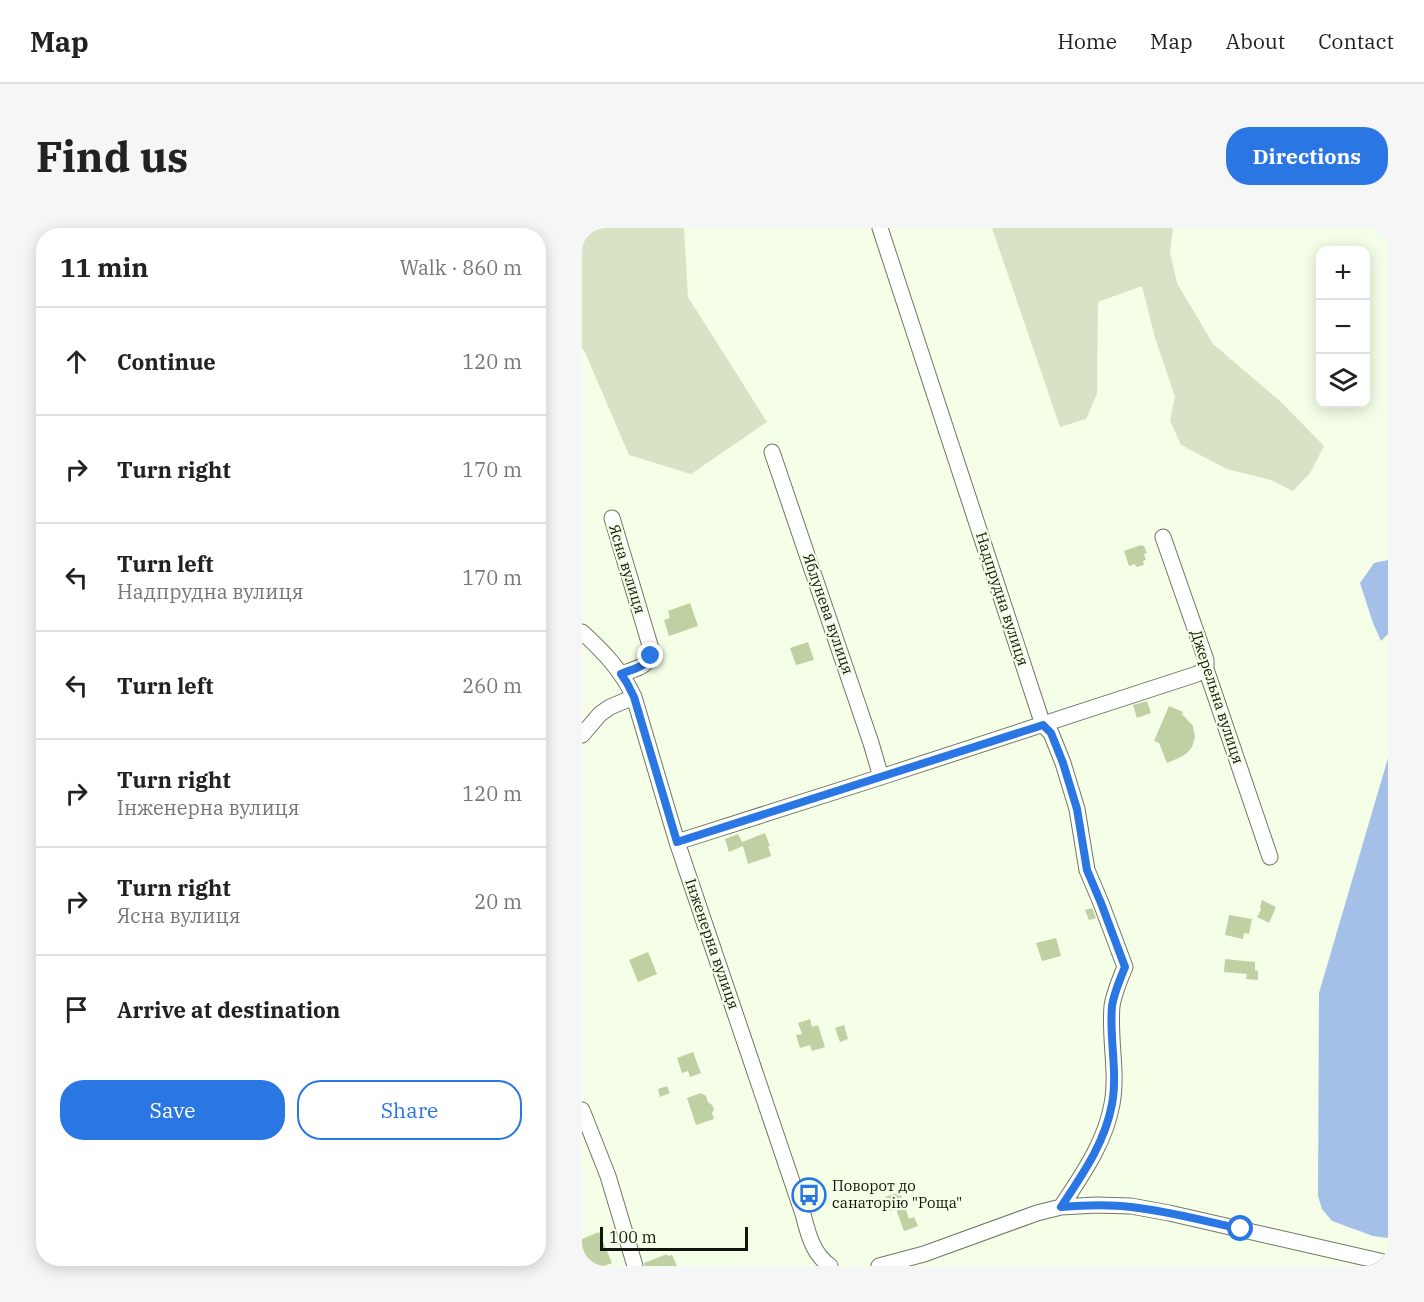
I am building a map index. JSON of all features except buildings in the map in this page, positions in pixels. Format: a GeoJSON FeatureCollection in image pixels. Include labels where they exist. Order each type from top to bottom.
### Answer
{"type":"FeatureCollection","features":[{"type":"Feature","properties":{"kind":"street","name":"Надпрудна вулиця"},"geometry":{"type":"LineString","coordinates":[[880,228],[1043,725],[1051,733],[1063,763],[1077,809],[1087,870],[1125,967],[1112,1006],[1114,1088],[1110,1113],[1095,1154],[1061,1207]]}},
{"type":"Feature","properties":{"kind":"street","name":"Яблунева вулиця"},"geometry":{"type":"LineString","coordinates":[[772,452],[881,777]]}},
{"type":"Feature","properties":{"kind":"street","name":"Ясна вулиця"},"geometry":{"type":"LineString","coordinates":[[612,518],[652,652],[645,664],[621,674]]}},
{"type":"Feature","properties":{"kind":"street","name":"Джерельна вулиця"},"geometry":{"type":"LineString","coordinates":[[1163,537],[1270,857]]}},
{"type":"Feature","properties":{"kind":"street","name":"Інженерна вулиця"},"geometry":{"type":"LineString","coordinates":[[582,632],[599,647],[621,674],[634,697],[677,842],[811,1243],[829,1266]]}},
{"type":"Feature","properties":{"kind":"street"},"geometry":{"type":"LineString","coordinates":[[677,842],[1043,725],[1197,674],[1206,669]]}},
{"type":"Feature","properties":{"kind":"street"},"geometry":{"type":"LineString","coordinates":[[582,735],[600,714],[634,697]]}},
{"type":"Feature","properties":{"kind":"street"},"geometry":{"type":"LineString","coordinates":[[582,1110],[608,1176],[635,1266]]}},
{"type":"Feature","properties":{"kind":"street"},"geometry":{"type":"LineString","coordinates":[[879,1266],[924,1254],[1037,1213],[1061,1207],[1096,1205],[1131,1206],[1169,1213],[1388,1263]]}},
{"type":"Feature","properties":{"kind":"green space"},"geometry":{"type":"Polygon","coordinates":[[[582,228],[684,228],[688,297],[767,422],[691,474],[629,455],[582,349],[582,228]]]}},
{"type":"Feature","properties":{"kind":"green space"},"geometry":{"type":"Polygon","coordinates":[[[992,228],[1173,228],[1170,252],[1177,283],[1213,344],[1280,401],[1324,446],[1310,473],[1293,491],[1271,480],[1227,469],[1181,445],[1170,420],[1175,397],[1155,338],[1142,286],[1098,302],[1097,394],[1086,419],[1060,427],[992,228]]]}},
{"type":"Feature","properties":{"kind":"water"},"geometry":{"type":"Polygon","coordinates":[[[1388,560],[1388,634],[1381,641],[1360,583],[1374,563],[1388,560]]]}},
{"type":"Feature","properties":{"kind":"water"},"geometry":{"type":"Polygon","coordinates":[[[1388,758],[1388,1238],[1373,1236],[1332,1221],[1322,1209],[1318,1196],[1319,993],[1388,758]]]}},
{"type":"Feature","properties":{"kind":"place","name":"Поворот до санаторію \"Роща\""},"geometry":{"type":"Point","coordinates":[809,1195]}},
{"type":"Feature","properties":{"kind":"route"},"geometry":{"type":"LineString","coordinates":[[651,656],[645,664],[621,674],[634,697],[677,842],[1043,725],[1051,733],[1063,763],[1077,809],[1087,870],[1125,967],[1112,1006],[1114,1088],[1108,1121],[1095,1154],[1061,1207],[1131,1206],[1241,1229]]}}]}
